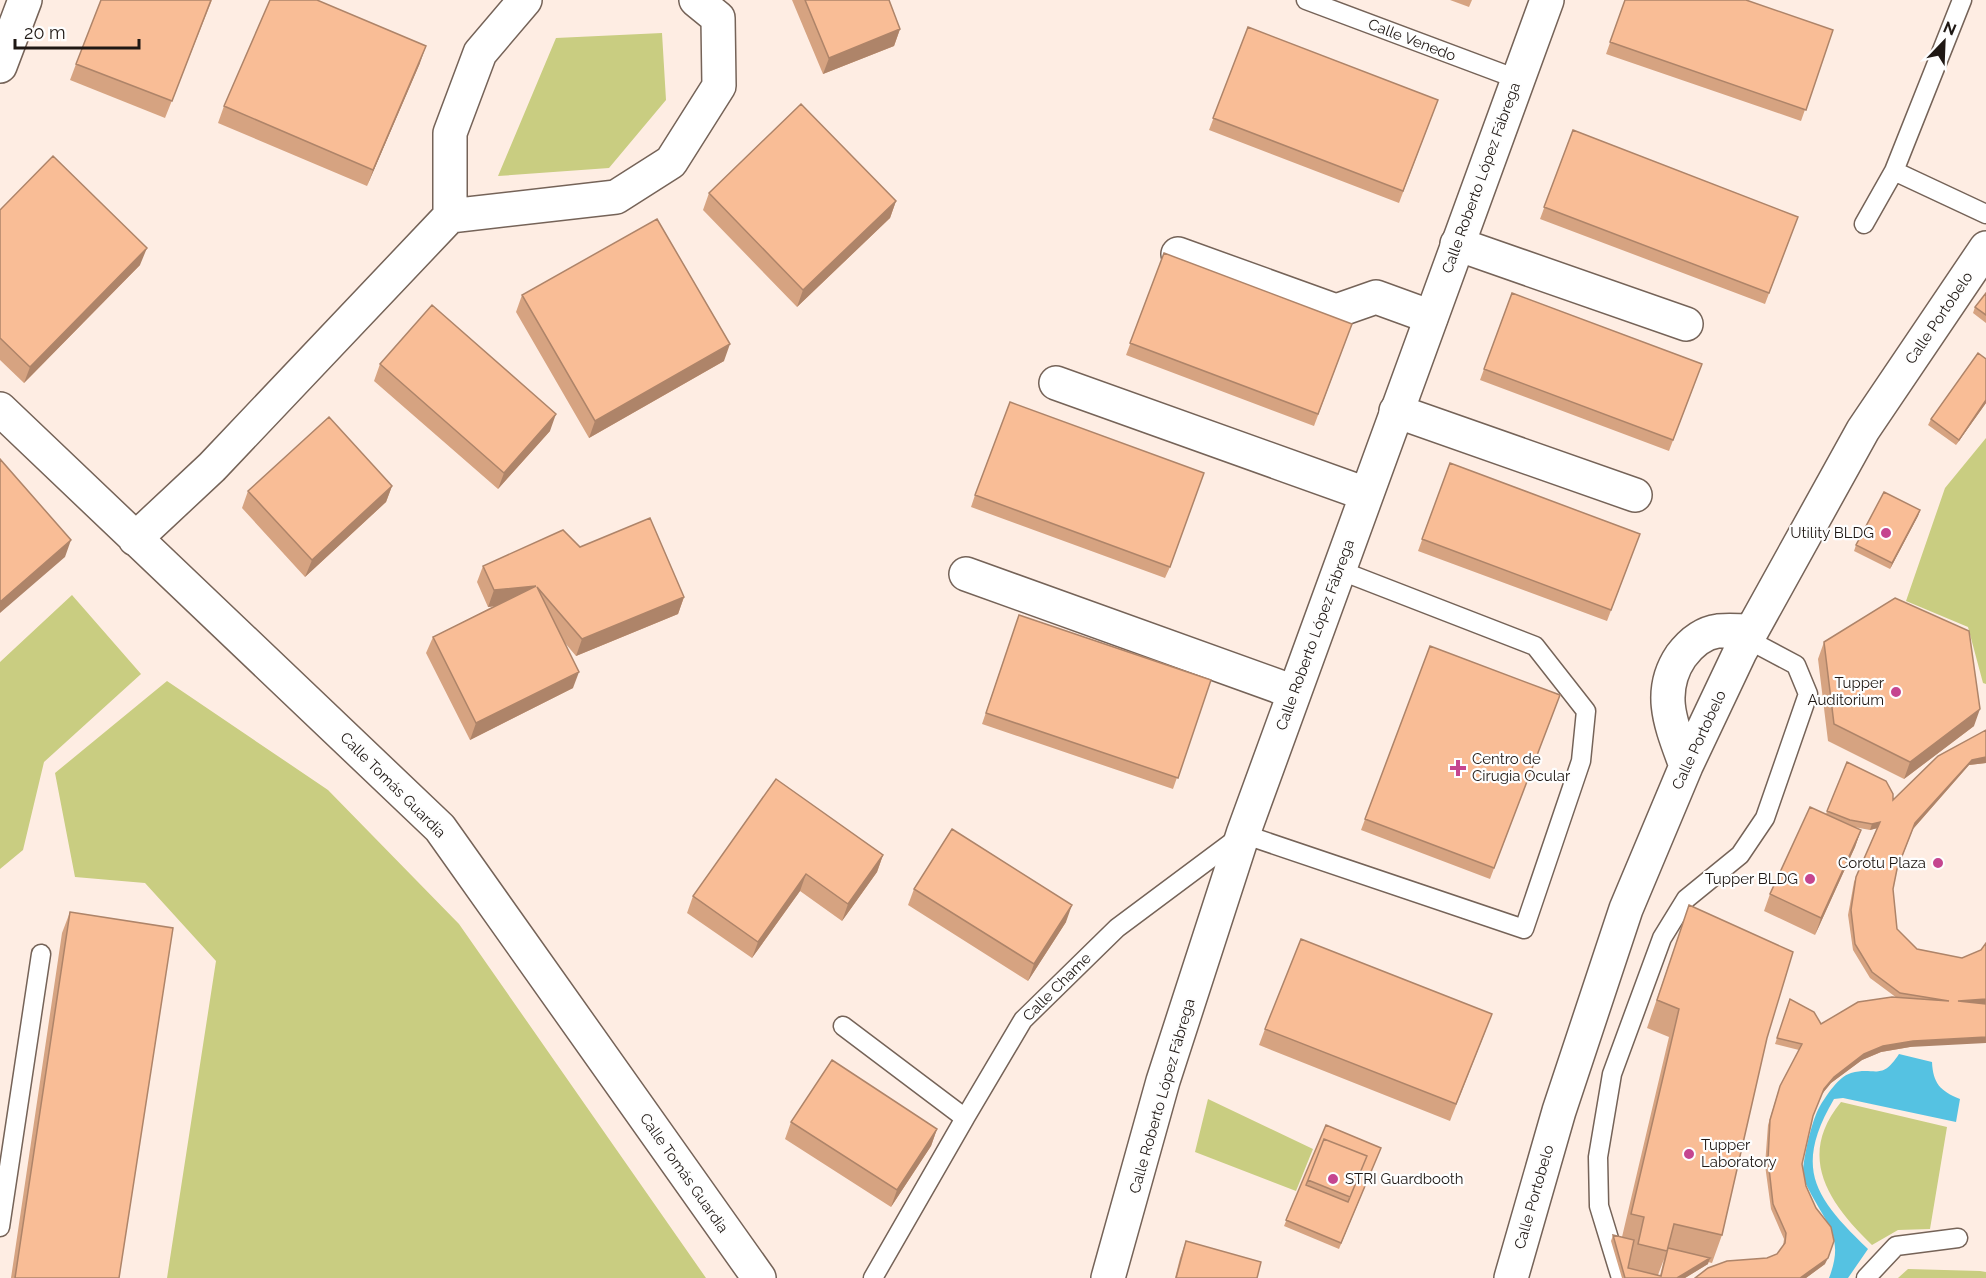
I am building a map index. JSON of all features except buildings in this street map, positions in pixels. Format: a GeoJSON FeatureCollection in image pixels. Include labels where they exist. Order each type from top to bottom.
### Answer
{"type":"FeatureCollection","features":[{"type":"Feature","properties":{"kind":"street"},"geometry":{"type":"LineString","coordinates":[[0,66],[25,0]]}},
{"type":"Feature","properties":{"kind":"street"},"geometry":{"type":"LineString","coordinates":[[450,216],[450,133],[480,53],[525,0]]}},
{"type":"Feature","properties":{"kind":"street"},"geometry":{"type":"LineString","coordinates":[[135,539],[212,467],[450,216],[616,197],[670,162],[718,86],[718,18],[696,0]]}},
{"type":"Feature","properties":{"kind":"street","name":"Calle Roberto López Fábrega"},"geometry":{"type":"LineString","coordinates":[[1108,1278],[1163,1081],[1243,834],[1546,0]]}},
{"type":"Feature","properties":{"kind":"street"},"geometry":{"type":"LineString","coordinates":[[1457,244],[1686,324]]}},
{"type":"Feature","properties":{"kind":"street","name":"Calle Portobelo"},"geometry":{"type":"LineString","coordinates":[[1511,1278],[1559,1112],[1626,909],[1686,766],[1749,635],[1863,430],[1986,248]]}},
{"type":"Feature","properties":{"kind":"street"},"geometry":{"type":"LineString","coordinates":[[1178,254],[1336,311],[1376,297],[1431,317]]}},
{"type":"Feature","properties":{"kind":"street"},"geometry":{"type":"LineString","coordinates":[[1056,383],[1366,494]]}},
{"type":"Feature","properties":{"kind":"street","name":"Calle Tomás Guardia"},"geometry":{"type":"LineString","coordinates":[[0,409],[440,828],[759,1278]]}},
{"type":"Feature","properties":{"kind":"street"},"geometry":{"type":"LineString","coordinates":[[1396,411],[1635,495]]}},
{"type":"Feature","properties":{"kind":"street"},"geometry":{"type":"LineString","coordinates":[[966,574],[1294,692]]}},
{"type":"Feature","properties":{"kind":"street"},"geometry":{"type":"LineString","coordinates":[[1686,766],[1673,731],[1667,701],[1671,672],[1690,643],[1717,631],[1749,635]]}},
{"type":"Feature","properties":{"kind":"lane","name":"Calle Venedo"},"geometry":{"type":"LineString","coordinates":[[1306,0],[1517,79]]}},
{"type":"Feature","properties":{"kind":"lane"},"geometry":{"type":"LineString","coordinates":[[1864,224],[1894,171],[1962,0]]}},
{"type":"Feature","properties":{"kind":"lane"},"geometry":{"type":"LineString","coordinates":[[1894,171],[1986,214]]}},
{"type":"Feature","properties":{"kind":"lane"},"geometry":{"type":"LineString","coordinates":[[1243,834],[1524,929],[1581,761],[1586,711],[1535,646],[1338,570]]}},
{"type":"Feature","properties":{"kind":"lane"},"geometry":{"type":"LineString","coordinates":[[1621,1278],[1599,1206],[1598,1157],[1612,1074],[1662,938],[1686,899],[1740,855],[1765,818],[1808,694],[1796,665],[1749,635]]}},
{"type":"Feature","properties":{"kind":"lane","name":"Calle Chame"},"geometry":{"type":"LineString","coordinates":[[873,1278],[1023,1020],[1117,928],[1243,834]]}},
{"type":"Feature","properties":{"kind":"lane"},"geometry":{"type":"LineString","coordinates":[[0,1227],[41,954]]}},
{"type":"Feature","properties":{"kind":"lane"},"geometry":{"type":"LineString","coordinates":[[843,1026],[964,1118]]}},
{"type":"Feature","properties":{"kind":"lane"},"geometry":{"type":"LineString","coordinates":[[1866,1278],[1896,1246],[1958,1238]]}},
{"type":"Feature","properties":{"kind":"green space"},"geometry":{"type":"Polygon","coordinates":[[[662,33],[666,100],[609,168],[498,176],[556,38],[662,33]]]}},
{"type":"Feature","properties":{"kind":"green space"},"geometry":{"type":"Polygon","coordinates":[[[1986,438],[1986,684],[1983,683],[1968,627],[1906,601],[1945,488],[1986,438]]]}},
{"type":"Feature","properties":{"kind":"green space"},"geometry":{"type":"Polygon","coordinates":[[[72,595],[141,674],[44,762],[23,850],[0,869],[0,662],[72,595]]]}},
{"type":"Feature","properties":{"kind":"green space"},"geometry":{"type":"Polygon","coordinates":[[[167,681],[328,790],[459,924],[706,1278],[167,1278],[216,961],[145,883],[75,877],[55,773],[167,681]]]}},
{"type":"Feature","properties":{"kind":"green space"},"geometry":{"type":"Polygon","coordinates":[[[1208,1099],[1313,1149],[1296,1191],[1195,1152],[1208,1099]]]}},
{"type":"Feature","properties":{"kind":"green space"},"geometry":{"type":"Polygon","coordinates":[[[1841,1102],[1947,1127],[1930,1229],[1898,1230],[1872,1245],[1856,1229],[1831,1196],[1820,1160],[1821,1142],[1828,1122],[1841,1102]]]}},
{"type":"Feature","properties":{"kind":"green space"},"geometry":{"type":"Polygon","coordinates":[[[1908,1269],[1980,1271],[1986,1272],[1986,1278],[1898,1278],[1908,1269]]]}},
{"type":"Feature","properties":{"kind":"water"},"geometry":{"type":"Polygon","coordinates":[[[1899,1054],[1932,1062],[1934,1076],[1939,1085],[1947,1093],[1960,1099],[1956,1122],[1843,1098],[1834,1099],[1822,1123],[1815,1145],[1813,1164],[1816,1181],[1823,1198],[1835,1214],[1868,1249],[1848,1278],[1829,1278],[1835,1243],[1829,1225],[1803,1177],[1806,1151],[1814,1120],[1826,1097],[1842,1078],[1859,1071],[1877,1071],[1887,1068],[1899,1054]]]}},
{"type":"Feature","properties":{"kind":"place","name":"Utility BLDG"},"geometry":{"type":"Point","coordinates":[1886,533]}},
{"type":"Feature","properties":{"kind":"place","name":"Tupper Auditorium"},"geometry":{"type":"Point","coordinates":[1896,692]}},
{"type":"Feature","properties":{"kind":"place","name":"Centro de Cirugia Ocular"},"geometry":{"type":"Point","coordinates":[1458,768]}},
{"type":"Feature","properties":{"kind":"place","name":"Corotu Plaza"},"geometry":{"type":"Point","coordinates":[1938,863]}},
{"type":"Feature","properties":{"kind":"place","name":"Tupper BLDG"},"geometry":{"type":"Point","coordinates":[1810,879]}},
{"type":"Feature","properties":{"kind":"place","name":"Tupper Laboratory"},"geometry":{"type":"Point","coordinates":[1689,1154]}},
{"type":"Feature","properties":{"kind":"place","name":"STRI Guardbooth"},"geometry":{"type":"Point","coordinates":[1333,1179]}}]}
